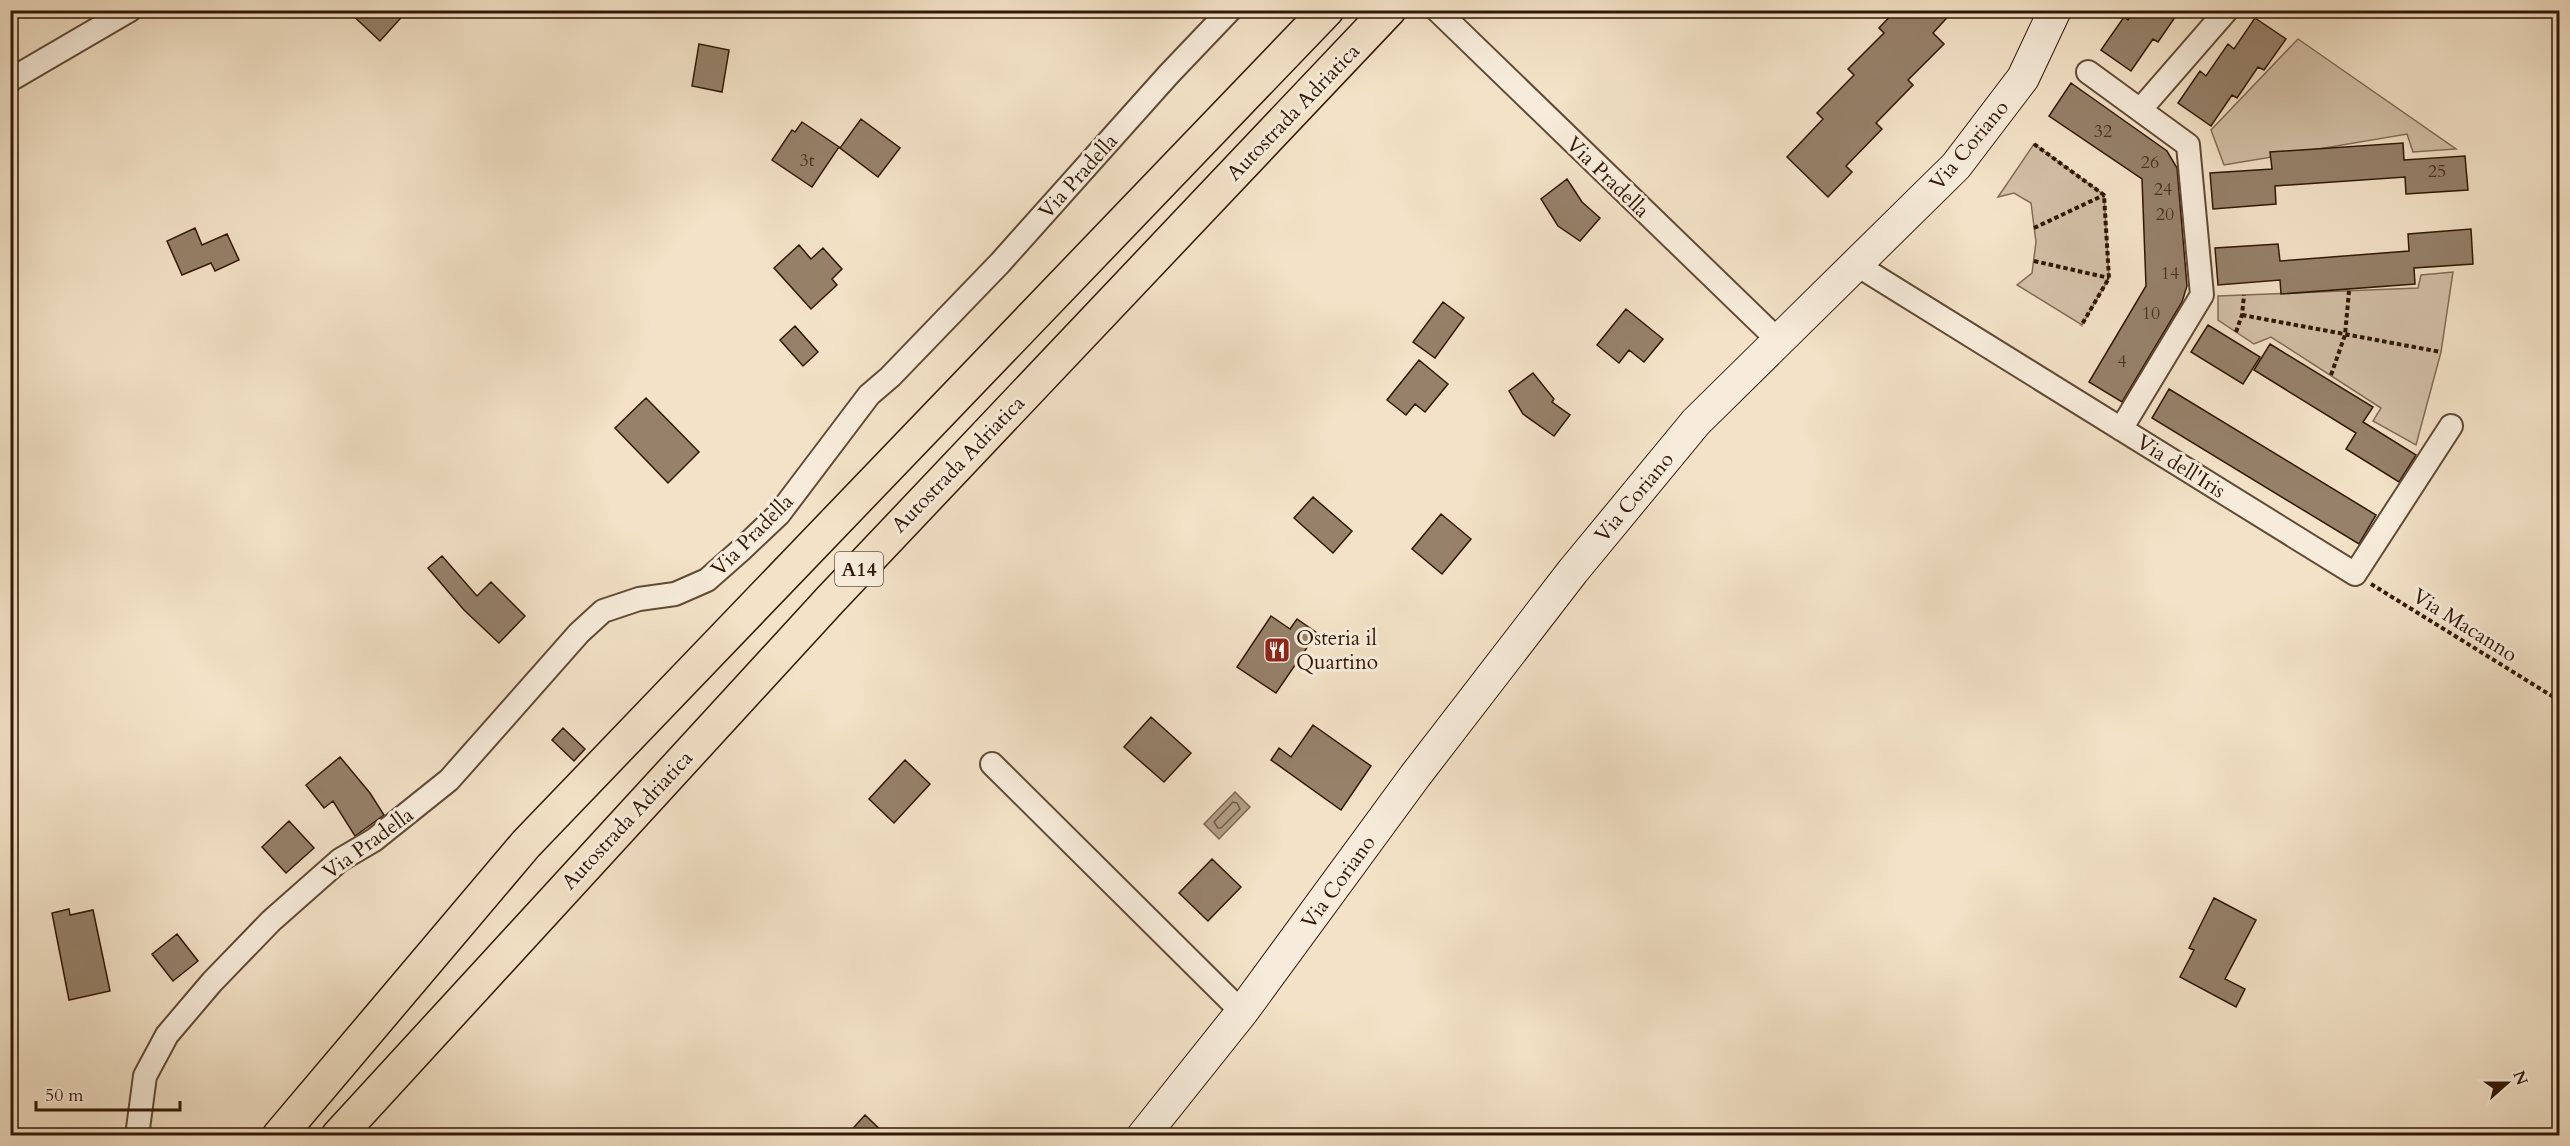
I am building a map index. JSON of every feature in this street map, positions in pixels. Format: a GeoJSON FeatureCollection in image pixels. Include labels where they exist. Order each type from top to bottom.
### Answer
{"type":"FeatureCollection","features":[{"type":"Feature","properties":{"kind":"highway","name":"A14"},"geometry":{"type":"LineString","coordinates":[[279,1136],[526,844],[1327,10]]}},
{"type":"Feature","properties":{"kind":"highway","name":"Autostrada Adriatica"},"geometry":{"type":"LineString","coordinates":[[338,1136],[830,600],[1389,10]]}},
{"type":"Feature","properties":{"kind":"main road","name":"Via Coriano"},"geometry":{"type":"LineString","coordinates":[[1143,1136],[1242,1011],[1415,776],[1573,571],[1696,422],[1780,342],[1956,166],[2023,78],[2055,10]]}},
{"type":"Feature","properties":{"kind":"street"},"geometry":{"type":"LineString","coordinates":[[10,80],[130,10]]}},
{"type":"Feature","properties":{"kind":"street","name":"Via Pradella"},"geometry":{"type":"LineString","coordinates":[[137,1136],[145,1076],[167,1035],[271,921],[340,860],[374,840],[449,780],[579,633],[603,611],[639,599],[675,594],[707,580],[779,514],[869,395],[890,377],[1000,263],[1169,74],[1230,10]]}},
{"type":"Feature","properties":{"kind":"street","name":"Via Pradella"},"geometry":{"type":"LineString","coordinates":[[1437,10],[1780,342]]}},
{"type":"Feature","properties":{"kind":"street"},"geometry":{"type":"LineString","coordinates":[[2140,110],[2227,10]]}},
{"type":"Feature","properties":{"kind":"street"},"geometry":{"type":"LineString","coordinates":[[2088,72],[2188,145],[2202,295],[2121,429]]}},
{"type":"Feature","properties":{"kind":"street","name":"Via dell'Iris"},"geometry":{"type":"LineString","coordinates":[[1857,265],[2355,574]]}},
{"type":"Feature","properties":{"kind":"street"},"geometry":{"type":"LineString","coordinates":[[2355,574],[2451,426]]}},
{"type":"Feature","properties":{"kind":"street"},"geometry":{"type":"LineString","coordinates":[[992,764],[1242,1011]]}},
{"type":"Feature","properties":{"kind":"path"},"geometry":{"type":"LineString","coordinates":[[2034,144],[2104,195]]}},
{"type":"Feature","properties":{"kind":"path"},"geometry":{"type":"LineString","coordinates":[[2034,228],[2104,195]]}},
{"type":"Feature","properties":{"kind":"path"},"geometry":{"type":"LineString","coordinates":[[2082,326],[2109,278],[2104,195]]}},
{"type":"Feature","properties":{"kind":"path"},"geometry":{"type":"LineString","coordinates":[[2034,261],[2109,278]]}},
{"type":"Feature","properties":{"kind":"path"},"geometry":{"type":"LineString","coordinates":[[2331,375],[2345,335],[2349,291]]}},
{"type":"Feature","properties":{"kind":"path"},"geometry":{"type":"LineString","coordinates":[[2236,333],[2242,315],[2244,295]]}},
{"type":"Feature","properties":{"kind":"path"},"geometry":{"type":"LineString","coordinates":[[2242,315],[2441,352]]}},
{"type":"Feature","properties":{"kind":"path","name":"Via Macanno"},"geometry":{"type":"LineString","coordinates":[[2355,574],[2559,701]]}},
{"type":"Feature","properties":{"kind":"shaded area"},"geometry":{"type":"Polygon","coordinates":[[[2298,39],[2456,149],[2413,152],[2407,134],[2224,165],[2211,130],[2298,39]]]}},
{"type":"Feature","properties":{"kind":"shaded area"},"geometry":{"type":"Polygon","coordinates":[[[2034,144],[2104,195],[2109,278],[2082,325],[2017,285],[2032,273],[2036,242],[2031,203],[2014,193],[1998,197],[2034,144]]]}},
{"type":"Feature","properties":{"kind":"shaded area"},"geometry":{"type":"Polygon","coordinates":[[[2453,272],[2441,352],[2416,445],[2373,421],[2381,408],[2271,337],[2254,344],[2218,320],[2218,296],[2418,288],[2421,275],[2453,272]]]}},
{"type":"Feature","properties":{"kind":"water"},"geometry":{"type":"Polygon","coordinates":[[[1235,792],[1250,807],[1219,839],[1204,824],[1235,792]]]}},
{"type":"Feature","properties":{"kind":"building"},"geometry":{"type":"Polygon","coordinates":[[[347,10],[408,10],[380,41],[347,10]]]}},
{"type":"Feature","properties":{"kind":"building"},"geometry":{"type":"Polygon","coordinates":[[[1896,10],[1954,10],[1933,33],[1944,44],[1908,80],[1913,85],[1876,123],[1882,129],[1846,166],[1852,172],[1828,197],[1787,157],[1823,119],[1817,113],[1854,75],[1848,69],[1884,33],[1879,28],[1896,10]]]}},
{"type":"Feature","properties":{"kind":"building"},"geometry":{"type":"Polygon","coordinates":[[[2135,10],[2180,10],[2158,42],[2153,39],[2131,71],[2101,50],[2124,17],[2128,20],[2135,10]]]}},
{"type":"Feature","properties":{"kind":"building"},"geometry":{"type":"Polygon","coordinates":[[[2255,18],[2286,39],[2264,70],[2258,67],[2237,98],[2232,95],[2211,126],[2178,103],[2200,71],[2206,76],[2228,44],[2234,49],[2255,18]]]}},
{"type":"Feature","properties":{"kind":"building"},"geometry":{"type":"Polygon","coordinates":[[[699,44],[729,50],[722,92],[692,86],[699,44]]]}},
{"type":"Feature","properties":{"kind":"building"},"geometry":{"type":"Polygon","coordinates":[[[2071,83],[2167,151],[2177,168],[2187,286],[2182,302],[2122,402],[2089,382],[2146,286],[2142,179],[2049,116],[2071,83]]]}},
{"type":"Feature","properties":{"kind":"building"},"geometry":{"type":"Polygon","coordinates":[[[861,119],[900,148],[878,177],[840,148],[861,119]]]}},
{"type":"Feature","properties":{"kind":"building"},"geometry":{"type":"Polygon","coordinates":[[[802,122],[839,147],[812,187],[772,160],[792,130],[795,132],[802,122]]]}},
{"type":"Feature","properties":{"kind":"building"},"geometry":{"type":"Polygon","coordinates":[[[2403,143],[2404,160],[2465,156],[2468,190],[2406,194],[2405,177],[2275,186],[2276,204],[2213,209],[2210,173],[2272,169],[2270,152],[2403,143]]]}},
{"type":"Feature","properties":{"kind":"building"},"geometry":{"type":"Polygon","coordinates":[[[1567,179],[1582,202],[1600,218],[1580,241],[1558,226],[1541,199],[1567,179]]]}},
{"type":"Feature","properties":{"kind":"building"},"geometry":{"type":"Polygon","coordinates":[[[195,228],[202,245],[227,234],[239,260],[215,271],[211,263],[182,275],[167,241],[195,228]]]}},
{"type":"Feature","properties":{"kind":"building"},"geometry":{"type":"Polygon","coordinates":[[[2471,229],[2473,264],[2414,268],[2415,284],[2281,294],[2280,280],[2218,285],[2215,248],[2278,244],[2280,261],[2409,251],[2408,234],[2471,229]]]}},
{"type":"Feature","properties":{"kind":"building"},"geometry":{"type":"Polygon","coordinates":[[[799,245],[811,259],[823,248],[842,269],[832,279],[837,285],[811,309],[774,268],[799,245]]]}},
{"type":"Feature","properties":{"kind":"building"},"geometry":{"type":"Polygon","coordinates":[[[1443,302],[1464,318],[1435,358],[1413,342],[1443,302]]]}},
{"type":"Feature","properties":{"kind":"building"},"geometry":{"type":"Polygon","coordinates":[[[1626,309],[1663,339],[1644,362],[1629,350],[1619,363],[1597,345],[1626,309]]]}},
{"type":"Feature","properties":{"kind":"building"},"geometry":{"type":"Polygon","coordinates":[[[2208,325],[2260,357],[2243,384],[2191,352],[2208,325]]]}},
{"type":"Feature","properties":{"kind":"building"},"geometry":{"type":"Polygon","coordinates":[[[795,326],[818,352],[803,366],[780,340],[795,326]]]}},
{"type":"Feature","properties":{"kind":"building"},"geometry":{"type":"Polygon","coordinates":[[[2270,344],[2373,407],[2363,422],[2416,455],[2399,482],[2346,449],[2356,433],[2254,370],[2270,344]]]}},
{"type":"Feature","properties":{"kind":"building"},"geometry":{"type":"Polygon","coordinates":[[[1419,360],[1448,384],[1425,412],[1415,404],[1406,415],[1387,400],[1419,360]]]}},
{"type":"Feature","properties":{"kind":"building"},"geometry":{"type":"Polygon","coordinates":[[[1533,373],[1554,399],[1552,402],[1570,415],[1554,436],[1523,414],[1509,391],[1533,373]]]}},
{"type":"Feature","properties":{"kind":"building"},"geometry":{"type":"Polygon","coordinates":[[[2169,389],[2376,515],[2359,544],[2152,418],[2169,389]]]}},
{"type":"Feature","properties":{"kind":"building"},"geometry":{"type":"Polygon","coordinates":[[[646,398],[699,452],[668,483],[615,428],[646,398]]]}},
{"type":"Feature","properties":{"kind":"building"},"geometry":{"type":"Polygon","coordinates":[[[1313,497],[1352,531],[1333,553],[1294,518],[1313,497]]]}},
{"type":"Feature","properties":{"kind":"building"},"geometry":{"type":"Polygon","coordinates":[[[1441,514],[1471,539],[1442,574],[1412,549],[1441,514]]]}},
{"type":"Feature","properties":{"kind":"building"},"geometry":{"type":"Polygon","coordinates":[[[442,556],[477,596],[491,582],[525,616],[499,643],[464,610],[428,568],[442,556]]]}},
{"type":"Feature","properties":{"kind":"building","name":"Osteria il Quartino"},"geometry":{"type":"Polygon","coordinates":[[[1271,616],[1290,629],[1297,619],[1317,633],[1276,693],[1237,667],[1271,616]]]}},
{"type":"Feature","properties":{"kind":"building"},"geometry":{"type":"Polygon","coordinates":[[[1151,717],[1191,753],[1164,782],[1124,747],[1151,717]]]}},
{"type":"Feature","properties":{"kind":"building"},"geometry":{"type":"Polygon","coordinates":[[[1313,725],[1371,766],[1341,810],[1271,760],[1279,748],[1291,757],[1313,725]]]}},
{"type":"Feature","properties":{"kind":"building"},"geometry":{"type":"Polygon","coordinates":[[[563,728],[585,749],[574,761],[552,740],[563,728]]]}},
{"type":"Feature","properties":{"kind":"building"},"geometry":{"type":"Polygon","coordinates":[[[340,757],[370,793],[384,815],[355,836],[333,801],[324,808],[306,785],[340,757]]]}},
{"type":"Feature","properties":{"kind":"building"},"geometry":{"type":"Polygon","coordinates":[[[905,760],[930,784],[894,823],[869,799],[905,760]]]}},
{"type":"Feature","properties":{"kind":"building"},"geometry":{"type":"Polygon","coordinates":[[[289,821],[314,848],[286,873],[262,847],[289,821]]]}},
{"type":"Feature","properties":{"kind":"building"},"geometry":{"type":"Polygon","coordinates":[[[1212,859],[1241,887],[1208,921],[1179,893],[1212,859]]]}},
{"type":"Feature","properties":{"kind":"building"},"geometry":{"type":"Polygon","coordinates":[[[2214,898],[2256,920],[2225,979],[2245,989],[2236,1007],[2180,977],[2194,950],[2189,948],[2214,898]]]}},
{"type":"Feature","properties":{"kind":"building"},"geometry":{"type":"Polygon","coordinates":[[[69,909],[70,915],[93,910],[110,991],[69,1000],[52,913],[69,909]]]}},
{"type":"Feature","properties":{"kind":"building"},"geometry":{"type":"Polygon","coordinates":[[[177,934],[198,961],[173,981],[152,954],[177,934]]]}},
{"type":"Feature","properties":{"kind":"building"},"geometry":{"type":"Polygon","coordinates":[[[865,1115],[887,1136],[846,1136],[865,1115]]]}},
{"type":"Feature","properties":{"kind":"place","name":"Osteria il Quartino"},"geometry":{"type":"Point","coordinates":[1277,650]}}]}
